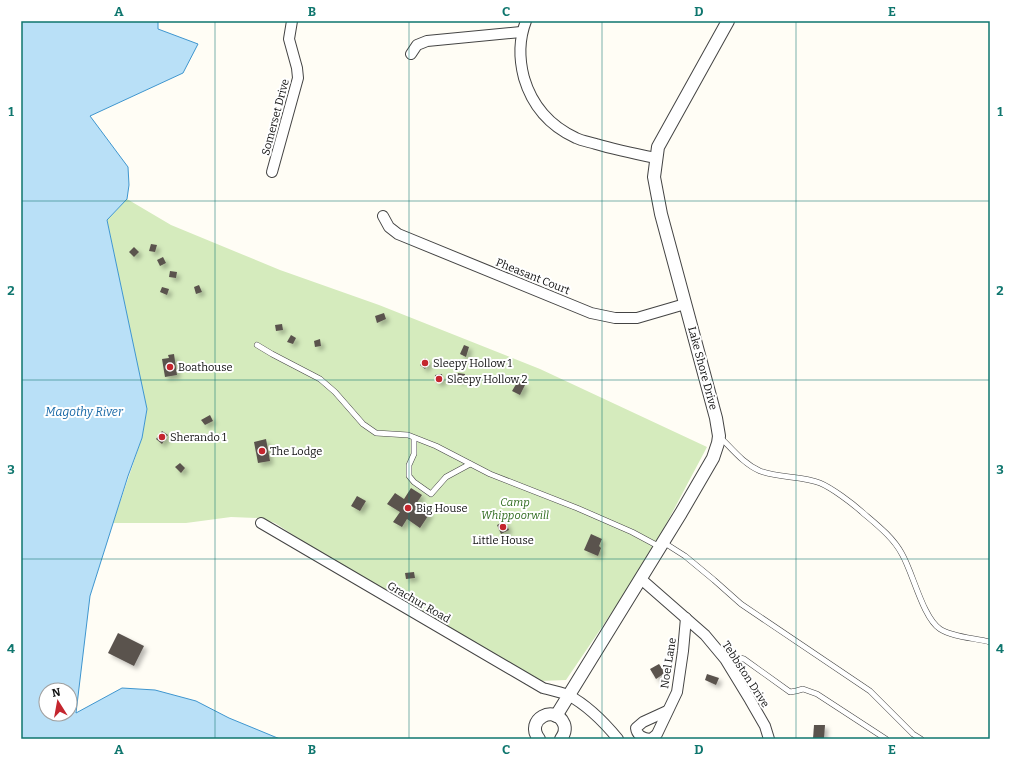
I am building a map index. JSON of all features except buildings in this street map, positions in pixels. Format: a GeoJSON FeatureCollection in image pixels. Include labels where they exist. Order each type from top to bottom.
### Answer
{"type":"FeatureCollection","features":[{"type":"Feature","properties":{"kind":"street","name":"Somerset Drive"},"geometry":{"type":"LineString","coordinates":[[272,172],[298,78],[297,68],[289,39],[292,21]]}},
{"type":"Feature","properties":{"kind":"street"},"geometry":{"type":"LineString","coordinates":[[526,21],[521,32],[520,56],[528,90],[535,104],[544,116],[577,139],[656,158]]}},
{"type":"Feature","properties":{"kind":"street","name":"Lake Shore Drive"},"geometry":{"type":"LineString","coordinates":[[556,716],[713,458],[718,443],[719,436],[716,418],[685,304],[654,177],[658,147],[728,21]]}},
{"type":"Feature","properties":{"kind":"street"},"geometry":{"type":"LineString","coordinates":[[410,54],[417,45],[427,41],[521,32]]}},
{"type":"Feature","properties":{"kind":"street","name":"Pheasant Court"},"geometry":{"type":"LineString","coordinates":[[383,216],[389,227],[398,234],[591,313],[615,318],[638,318],[685,304]]}},
{"type":"Feature","properties":{"kind":"street","name":"Grachur Road"},"geometry":{"type":"LineString","coordinates":[[262,523],[543,688],[568,695]]}},
{"type":"Feature","properties":{"kind":"street","name":"Tebbston Drive"},"geometry":{"type":"LineString","coordinates":[[640,579],[705,634],[725,659],[765,726],[770,739]]}},
{"type":"Feature","properties":{"kind":"street","name":"Noel Lane"},"geometry":{"type":"LineString","coordinates":[[667,711],[643,722],[636,728],[638,734],[644,738],[651,739],[657,734],[677,692],[686,618]]}},
{"type":"Feature","properties":{"kind":"street"},"geometry":{"type":"LineString","coordinates":[[568,695],[594,714],[618,739]]}},
{"type":"Feature","properties":{"kind":"street"},"geometry":{"type":"LineString","coordinates":[[539,739],[535,732],[535,728],[539,719],[547,715],[556,716],[563,723],[565,728],[561,739]]}},
{"type":"Feature","properties":{"kind":"lane"},"geometry":{"type":"LineString","coordinates":[[257,345],[320,379],[335,392],[363,424],[376,433],[408,435],[436,446],[470,464],[516,485],[577,508],[661,545],[696,566],[741,604],[870,691],[913,734],[921,739]]}},
{"type":"Feature","properties":{"kind":"lane"},"geometry":{"type":"LineString","coordinates":[[719,436],[741,459],[761,471],[819,482],[830,488],[861,511],[894,542],[902,553],[926,611],[933,622],[939,628],[947,632],[990,642]]}},
{"type":"Feature","properties":{"kind":"lane"},"geometry":{"type":"LineString","coordinates":[[414,438],[414,454],[409,465],[409,476],[414,482],[431,494],[446,477],[470,464]]}},
{"type":"Feature","properties":{"kind":"lane"},"geometry":{"type":"LineString","coordinates":[[725,659],[733,656],[744,659],[790,692],[796,692],[803,689],[817,694],[886,739]]}},
{"type":"Feature","properties":{"kind":"green space","name":"Camp Whippoorwill"},"geometry":{"type":"Polygon","coordinates":[[[127,199],[171,225],[280,270],[379,305],[540,369],[707,447],[646,562],[566,680],[540,681],[324,555],[275,523],[259,518],[231,517],[186,523],[113,523],[142,438],[147,410],[107,220],[127,199]]]}},
{"type":"Feature","properties":{"kind":"water","name":"Magothy River"},"geometry":{"type":"Polygon","coordinates":[[[21,21],[158,21],[158,29],[198,44],[183,73],[90,116],[128,167],[129,185],[127,199],[107,220],[147,409],[142,438],[128,476],[90,596],[78,696],[78,682],[38,682],[38,722],[78,722],[78,712],[122,688],[155,690],[196,701],[229,718],[280,739],[21,739],[21,21]]]}},
{"type":"Feature","properties":{"kind":"place","name":"Sleepy Hollow 1"},"geometry":{"type":"Point","coordinates":[425,363]}},
{"type":"Feature","properties":{"kind":"place","name":"Boathouse"},"geometry":{"type":"Point","coordinates":[170,367]}},
{"type":"Feature","properties":{"kind":"place","name":"Sleepy Hollow 2"},"geometry":{"type":"Point","coordinates":[439,379]}},
{"type":"Feature","properties":{"kind":"place","name":"Sherando 1"},"geometry":{"type":"Point","coordinates":[162,437]}},
{"type":"Feature","properties":{"kind":"place","name":"The Lodge"},"geometry":{"type":"Point","coordinates":[262,451]}},
{"type":"Feature","properties":{"kind":"place","name":"Big House"},"geometry":{"type":"Point","coordinates":[408,508]}},
{"type":"Feature","properties":{"kind":"place","name":"Little House"},"geometry":{"type":"Point","coordinates":[503,527]}}]}
